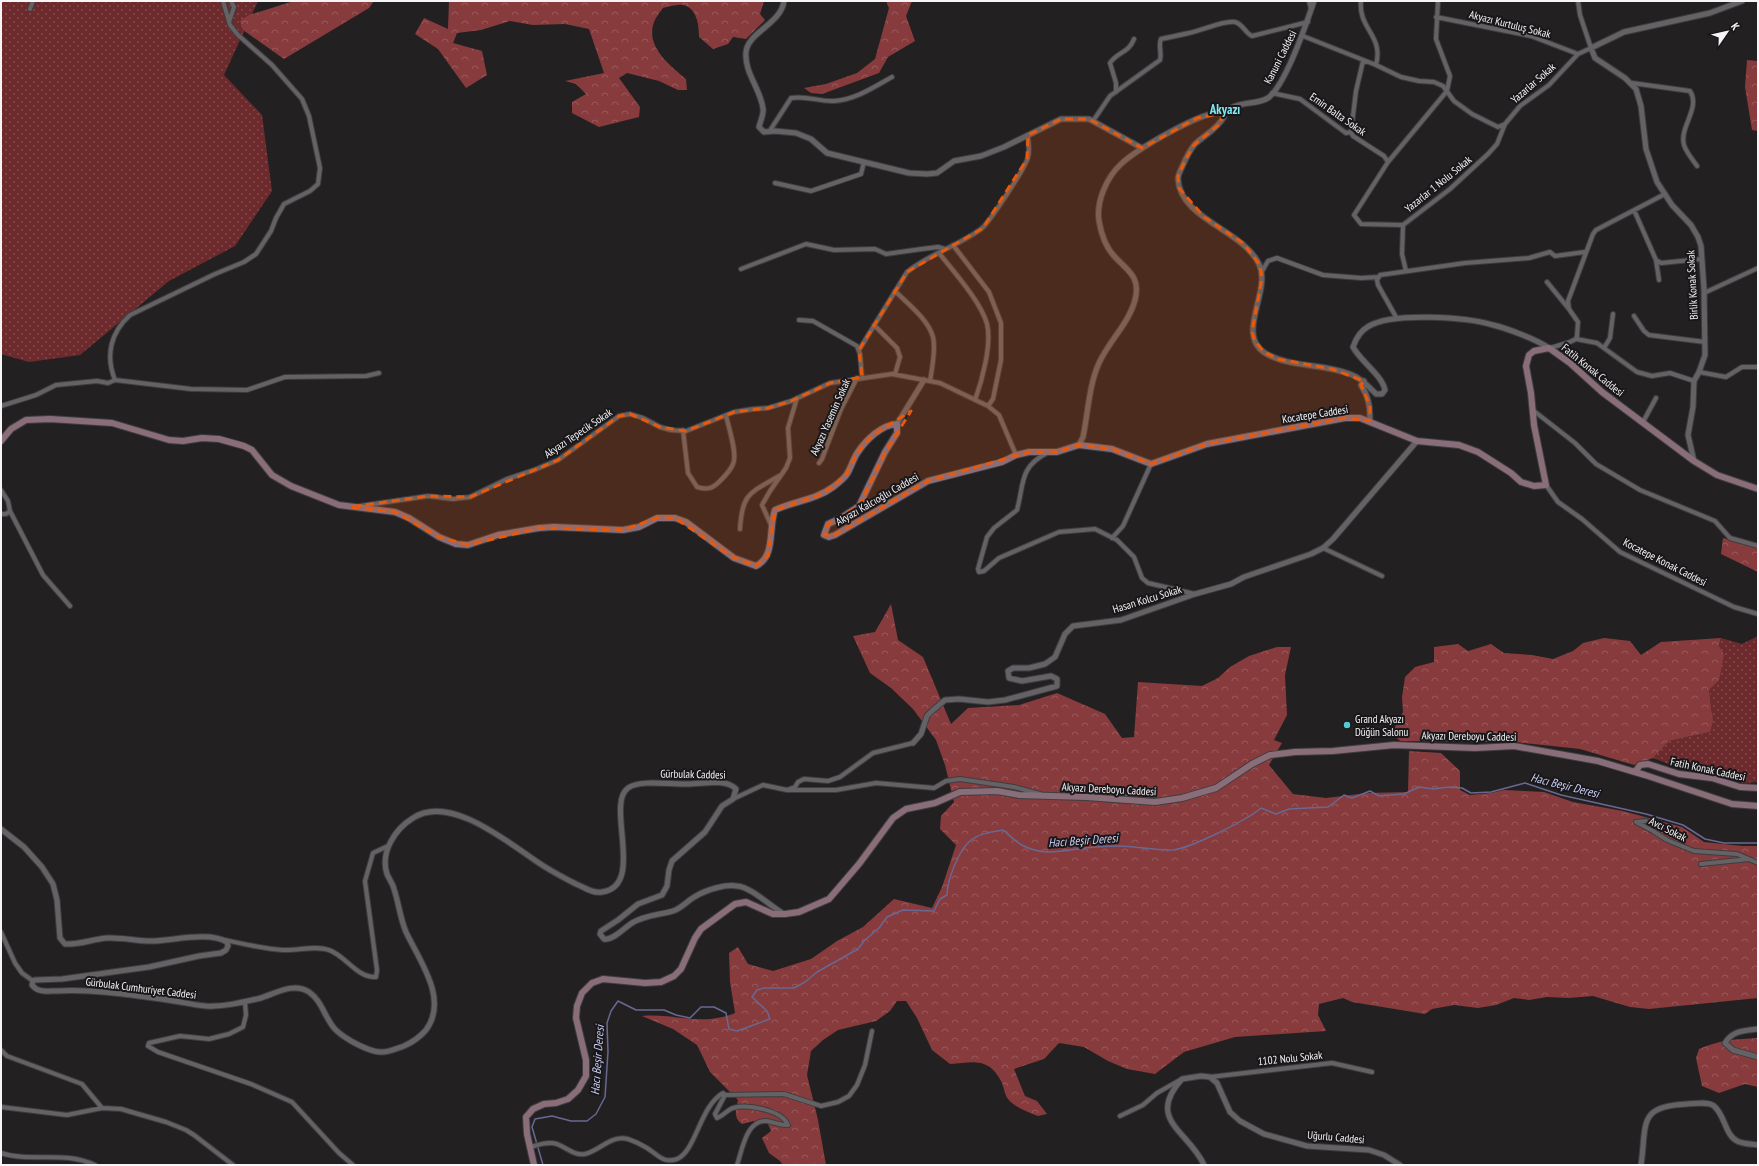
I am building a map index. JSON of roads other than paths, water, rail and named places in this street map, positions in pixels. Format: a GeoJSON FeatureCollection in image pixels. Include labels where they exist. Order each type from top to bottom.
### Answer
{"type":"FeatureCollection","features":[{"type":"Feature","properties":{"kind":"main road","name":"Kocatepe Konak Caddesi"},"geometry":{"type":"LineString","coordinates":[[1546,485],[1534,425],[1534,411],[1526,366],[1529,355],[1534,351],[1549,348]]}},
{"type":"Feature","properties":{"kind":"main road","name":"Fatih Konak Caddesi"},"geometry":{"type":"LineString","coordinates":[[1549,348],[1570,363],[1602,392],[1694,461],[1716,475],[1758,488]]}},
{"type":"Feature","properties":{"kind":"main road","name":"Kocatepe Caddesi"},"geometry":{"type":"LineString","coordinates":[[1151,464],[1214,443],[1345,418],[1360,418],[1417,441],[1459,445],[1478,452],[1511,473],[1521,482],[1534,486],[1546,485]]}},
{"type":"Feature","properties":{"kind":"main road"},"geometry":{"type":"LineString","coordinates":[[1,441],[11,429],[26,420],[50,419],[112,423],[169,440],[183,441],[202,438],[219,439],[244,446],[252,450],[272,475],[292,486],[339,505],[395,512],[409,518],[439,537],[456,544],[468,545],[498,535],[539,528],[554,527],[623,530],[639,527],[657,518],[675,518],[686,522],[734,558],[756,566],[763,562],[768,556],[771,525],[775,510],[785,505],[820,495],[833,487],[846,475],[858,452],[873,435],[885,427],[897,424]]}},
{"type":"Feature","properties":{"kind":"main road","name":"Akyazı Kalcıoğlu Caddesi"},"geometry":{"type":"LineString","coordinates":[[897,424],[897,433],[885,452],[859,506],[841,518],[828,524],[824,535],[829,537],[834,535],[928,481],[1002,462],[1016,455],[1029,452],[1057,452],[1079,444]]}},
{"type":"Feature","properties":{"kind":"main road"},"geometry":{"type":"LineString","coordinates":[[1079,444],[1112,449],[1151,464]]}},
{"type":"Feature","properties":{"kind":"main road","name":"Akyazı Dereboyu Caddesi"},"geometry":{"type":"LineString","coordinates":[[786,914],[799,912],[829,899],[859,864],[893,818],[906,809],[935,803],[960,792],[997,791],[1019,795],[1086,797],[1155,802],[1182,798],[1216,788],[1252,764],[1270,755],[1295,752],[1332,751],[1394,745],[1475,748],[1514,746],[1598,761],[1732,804],[1758,806]]}},
{"type":"Feature","properties":{"kind":"main road","name":"Fatih Konak Caddesi"},"geometry":{"type":"LineString","coordinates":[[1635,772],[1640,765],[1648,764],[1679,774],[1712,778],[1740,787],[1758,788]]}},
{"type":"Feature","properties":{"kind":"main road"},"geometry":{"type":"LineString","coordinates":[[534,1165],[533,1147],[527,1134],[526,1117],[533,1109],[544,1104],[556,1103],[568,1099],[578,1090],[586,1076],[586,1060],[576,1018],[577,1006],[582,993],[592,983],[603,979],[645,983],[661,982],[674,976],[681,969],[695,938],[701,929],[735,904],[746,902],[773,914],[786,914]]}},
{"type":"Feature","properties":{"kind":"street"},"geometry":{"type":"LineString","coordinates":[[30,9],[33,1]]}},
{"type":"Feature","properties":{"kind":"street"},"geometry":{"type":"LineString","coordinates":[[115,380],[110,355],[113,337],[121,323],[130,314],[244,262],[256,254],[271,232],[276,218],[284,204],[310,191],[318,184],[320,168],[309,116],[302,99],[272,65],[238,35],[229,22],[223,1]]}},
{"type":"Feature","properties":{"kind":"street"},"geometry":{"type":"LineString","coordinates":[[229,22],[234,8],[231,1]]}},
{"type":"Feature","properties":{"kind":"street"},"geometry":{"type":"LineString","coordinates":[[784,1],[777,17],[751,40],[746,52],[748,66],[764,109],[760,127],[764,132],[796,133],[811,139],[827,153],[909,173],[937,173],[954,161],[981,156],[1028,136],[1061,118],[1088,119],[1142,148]]}},
{"type":"Feature","properties":{"kind":"street"},"geometry":{"type":"LineString","coordinates":[[1309,1],[1311,11]]}},
{"type":"Feature","properties":{"kind":"street","name":"Kanuni Caddesi"},"geometry":{"type":"LineString","coordinates":[[1222,113],[1235,106],[1258,102],[1268,97],[1272,93],[1280,83],[1303,36],[1314,1]]}},
{"type":"Feature","properties":{"kind":"street"},"geometry":{"type":"LineString","coordinates":[[1361,1],[1362,18],[1378,46],[1376,65]]}},
{"type":"Feature","properties":{"kind":"street"},"geometry":{"type":"LineString","coordinates":[[1438,1],[1436,39],[1450,76],[1447,91]]}},
{"type":"Feature","properties":{"kind":"street"},"geometry":{"type":"LineString","coordinates":[[1578,1],[1580,16],[1595,58],[1632,83],[1690,91],[1693,96],[1692,111],[1683,132],[1684,146],[1697,166]]}},
{"type":"Feature","properties":{"kind":"street","name":"Yazarlar Sokak"},"geometry":{"type":"LineString","coordinates":[[1505,124],[1520,106],[1549,85],[1578,54],[1624,32],[1710,13],[1742,1]]}},
{"type":"Feature","properties":{"kind":"street","name":"Akyazı Kurtuluş Sokak"},"geometry":{"type":"LineString","coordinates":[[1436,17],[1531,36],[1578,54]]}},
{"type":"Feature","properties":{"kind":"street"},"geometry":{"type":"LineString","coordinates":[[1093,121],[1110,96],[1160,60],[1162,54],[1159,44],[1161,39],[1190,33],[1225,23],[1235,22],[1242,25],[1247,34],[1252,36],[1308,22]]}},
{"type":"Feature","properties":{"kind":"street"},"geometry":{"type":"LineString","coordinates":[[1303,36],[1376,65],[1400,77],[1434,82],[1443,86],[1454,100],[1478,117],[1498,126],[1505,124]]}},
{"type":"Feature","properties":{"kind":"street"},"geometry":{"type":"LineString","coordinates":[[1116,92],[1116,83],[1110,63],[1112,59],[1129,48],[1134,39]]}},
{"type":"Feature","properties":{"kind":"street"},"geometry":{"type":"LineString","coordinates":[[1351,132],[1356,91],[1363,61],[1376,65]]}},
{"type":"Feature","properties":{"kind":"street"},"geometry":{"type":"LineString","coordinates":[[768,132],[791,98],[800,96],[819,100],[835,101],[850,98],[869,90],[892,77]]}},
{"type":"Feature","properties":{"kind":"street","name":"Birlik Konak Sokak"},"geometry":{"type":"LineString","coordinates":[[1632,83],[1636,89],[1641,106],[1646,149],[1657,182],[1672,205],[1691,225],[1701,246],[1705,342],[1700,372],[1694,381]]}},
{"type":"Feature","properties":{"kind":"street","name":"Yazarlar 1 Nolu Sokak"},"geometry":{"type":"LineString","coordinates":[[1447,91],[1388,162],[1354,214],[1361,224],[1403,224],[1450,189],[1488,154],[1497,144],[1505,124]]}},
{"type":"Feature","properties":{"kind":"street","name":"Emin Balta Sokak"},"geometry":{"type":"LineString","coordinates":[[1272,93],[1300,99],[1346,133],[1351,132],[1353,136],[1384,156],[1388,162]]}},
{"type":"Feature","properties":{"kind":"street"},"geometry":{"type":"LineString","coordinates":[[1079,444],[1083,437],[1097,368],[1130,313],[1135,300],[1136,290],[1134,277],[1126,266],[1114,256],[1103,238],[1099,220],[1100,203],[1107,183],[1121,164],[1142,148],[1197,118],[1217,112],[1222,113],[1224,117],[1220,123],[1194,145],[1178,176],[1179,188],[1186,200],[1204,217],[1243,243],[1260,265],[1261,273],[1259,300],[1252,332],[1255,341],[1264,352],[1278,359],[1332,369],[1350,374],[1364,381],[1361,385],[1370,406],[1370,421]]}},
{"type":"Feature","properties":{"kind":"street"},"geometry":{"type":"LineString","coordinates":[[859,350],[907,272],[916,265],[983,228],[1010,190],[1028,159],[1028,136]]}},
{"type":"Feature","properties":{"kind":"street"},"geometry":{"type":"LineString","coordinates":[[775,183],[811,191],[861,174],[864,162]]}},
{"type":"Feature","properties":{"kind":"street"},"geometry":{"type":"LineString","coordinates":[[1569,309],[1568,301],[1590,238],[1596,230],[1665,194]]}},
{"type":"Feature","properties":{"kind":"street"},"geometry":{"type":"LineString","coordinates":[[1634,210],[1656,260],[1659,280]]}},
{"type":"Feature","properties":{"kind":"street"},"geometry":{"type":"LineString","coordinates":[[1403,224],[1402,254],[1406,271]]}},
{"type":"Feature","properties":{"kind":"street"},"geometry":{"type":"LineString","coordinates":[[741,269],[806,244],[834,250],[875,249],[886,254],[938,247],[945,249]]}},
{"type":"Feature","properties":{"kind":"street"},"geometry":{"type":"LineString","coordinates":[[953,245],[989,292],[1001,324],[1001,360],[993,398],[988,406]]}},
{"type":"Feature","properties":{"kind":"street"},"geometry":{"type":"LineString","coordinates":[[1261,273],[1268,261],[1277,258],[1323,275],[1361,278],[1379,277],[1380,275],[1388,273],[1465,263],[1529,258],[1550,252],[1555,256],[1585,252]]}},
{"type":"Feature","properties":{"kind":"street"},"geometry":{"type":"LineString","coordinates":[[939,253],[973,296],[987,324],[988,335],[984,371],[975,400]]}},
{"type":"Feature","properties":{"kind":"street"},"geometry":{"type":"LineString","coordinates":[[1656,260],[1660,262],[1702,259]]}},
{"type":"Feature","properties":{"kind":"street"},"geometry":{"type":"LineString","coordinates":[[1704,293],[1758,268]]}},
{"type":"Feature","properties":{"kind":"street"},"geometry":{"type":"LineString","coordinates":[[1379,277],[1377,280],[1378,285],[1396,317]]}},
{"type":"Feature","properties":{"kind":"street"},"geometry":{"type":"LineString","coordinates":[[1547,282],[1578,322],[1576,339]]}},
{"type":"Feature","properties":{"kind":"street"},"geometry":{"type":"LineString","coordinates":[[895,291],[919,315],[933,337],[933,360],[930,381]]}},
{"type":"Feature","properties":{"kind":"street"},"geometry":{"type":"LineString","coordinates":[[1604,348],[1610,338],[1613,314]]}},
{"type":"Feature","properties":{"kind":"street"},"geometry":{"type":"LineString","coordinates":[[1634,316],[1644,332],[1649,335],[1705,342]]}},
{"type":"Feature","properties":{"kind":"street","name":"Fatih Konak Caddesi"},"geometry":{"type":"LineString","coordinates":[[1364,381],[1376,394],[1382,394],[1385,390],[1384,384],[1359,357],[1353,347],[1357,336],[1369,326],[1396,317],[1430,317],[1493,325],[1540,343],[1549,348]]}},
{"type":"Feature","properties":{"kind":"street"},"geometry":{"type":"LineString","coordinates":[[800,320],[813,321],[857,346],[859,350],[860,378]]}},
{"type":"Feature","properties":{"kind":"street"},"geometry":{"type":"LineString","coordinates":[[874,325],[897,348],[900,357],[895,374]]}},
{"type":"Feature","properties":{"kind":"street"},"geometry":{"type":"LineString","coordinates":[[1549,348],[1576,339],[1597,342],[1637,372],[1652,376],[1670,374],[1694,381],[1693,407],[1688,435],[1694,461]]}},
{"type":"Feature","properties":{"kind":"street"},"geometry":{"type":"LineString","coordinates":[[1700,372],[1726,377],[1742,367],[1758,367]]}},
{"type":"Feature","properties":{"kind":"street"},"geometry":{"type":"LineString","coordinates":[[1,406],[36,395],[56,385],[97,381],[108,383],[115,380],[191,390],[247,390],[285,377],[366,376],[379,373]]}},
{"type":"Feature","properties":{"kind":"street","name":"Akyazı Tepecik Sokak"},"geometry":{"type":"LineString","coordinates":[[350,507],[428,496],[453,499],[470,497],[506,479],[558,460],[619,416],[630,414],[643,418],[660,427],[671,430],[683,430],[705,424],[726,415],[753,408],[768,408],[797,398],[830,383],[895,374],[940,383],[988,406],[999,415],[1016,455]]}},
{"type":"Feature","properties":{"kind":"street","name":"Akyazı Yasemin Sokak"},"geometry":{"type":"LineString","coordinates":[[818,463],[822,459],[841,409],[860,378]]}},
{"type":"Feature","properties":{"kind":"street"},"geometry":{"type":"LineString","coordinates":[[897,424],[924,380]]}},
{"type":"Feature","properties":{"kind":"street"},"geometry":{"type":"LineString","coordinates":[[771,525],[762,505],[790,458],[788,428],[797,398]]}},
{"type":"Feature","properties":{"kind":"street"},"geometry":{"type":"LineString","coordinates":[[1643,422],[1656,398]]}},
{"type":"Feature","properties":{"kind":"street"},"geometry":{"type":"LineString","coordinates":[[1534,411],[1575,443],[1602,468],[1640,490],[1715,521],[1730,538],[1758,546]]}},
{"type":"Feature","properties":{"kind":"street"},"geometry":{"type":"LineString","coordinates":[[683,430],[688,473],[697,488],[706,490],[712,488],[721,480],[734,464],[734,450],[726,415]]}},
{"type":"Feature","properties":{"kind":"street","name":"Hasan Kolcu Sokak"},"geometry":{"type":"LineString","coordinates":[[913,743],[921,734],[927,716],[944,700],[959,699],[988,702],[1005,700],[1057,686],[1057,679],[1051,676],[1022,682],[1009,678],[1008,671],[1013,668],[1029,668],[1045,664],[1055,657],[1065,634],[1073,626],[1121,620],[1195,594],[1231,584],[1244,577],[1311,554],[1323,548],[1333,539],[1417,441]]}},
{"type":"Feature","properties":{"kind":"street"},"geometry":{"type":"LineString","coordinates":[[1049,452],[1033,461],[1026,473],[1023,480],[1017,510],[994,528],[987,537],[978,569],[979,572],[984,571],[1000,558],[1059,532],[1095,529],[1117,540],[1134,557],[1142,578],[1148,583],[1195,594]]}},
{"type":"Feature","properties":{"kind":"street"},"geometry":{"type":"LineString","coordinates":[[1112,538],[1123,526],[1151,464]]}},
{"type":"Feature","properties":{"kind":"street"},"geometry":{"type":"LineString","coordinates":[[740,529],[741,513],[745,500],[754,491],[781,475]]}},
{"type":"Feature","properties":{"kind":"street","name":"Kocatepe Konak Caddesi"},"geometry":{"type":"LineString","coordinates":[[1546,485],[1558,502],[1582,519],[1620,552],[1721,601],[1758,614]]}},
{"type":"Feature","properties":{"kind":"street"},"geometry":{"type":"LineString","coordinates":[[1,490],[8,500],[10,511],[43,575],[70,606]]}},
{"type":"Feature","properties":{"kind":"street"},"geometry":{"type":"LineString","coordinates":[[1,514],[6,514],[10,511]]}},
{"type":"Feature","properties":{"kind":"street"},"geometry":{"type":"LineString","coordinates":[[1323,548],[1382,576]]}},
{"type":"Feature","properties":{"kind":"street"},"geometry":{"type":"LineString","coordinates":[[787,790],[795,787],[798,782],[804,779],[828,781],[840,776],[873,754],[913,743]]}},
{"type":"Feature","properties":{"kind":"street"},"geometry":{"type":"LineString","coordinates":[[786,914],[772,907],[750,890],[737,886],[730,886],[717,888],[696,896],[674,911],[646,916],[633,922],[609,939],[604,939],[600,934],[601,931],[638,904],[662,895],[667,886],[672,861],[705,832],[722,806],[733,799],[763,785],[787,790],[836,790],[876,783],[934,788],[946,781],[960,779],[1014,787],[1050,797]]}},
{"type":"Feature","properties":{"kind":"street","name":"Gürbulak Caddesi"},"geometry":{"type":"LineString","coordinates":[[453,813],[473,821],[567,879],[592,891],[603,892],[612,888],[619,881],[622,870],[624,850],[620,805],[622,794],[628,787],[642,783],[675,785],[726,783],[736,789],[733,799]]}},
{"type":"Feature","properties":{"kind":"street","name":"Gürbulak Cumhuriyet Caddesi"},"geometry":{"type":"LineString","coordinates":[[221,939],[227,942],[228,946],[226,950],[215,955],[199,956],[149,967],[62,980],[41,979],[33,981],[32,985],[33,988],[44,992],[75,990],[120,994],[208,1006],[245,1002],[292,987],[306,989],[323,1007],[334,1028],[350,1040],[367,1048],[383,1052],[408,1044],[421,1036],[431,1023],[435,1010],[434,993],[427,974],[399,915],[394,887],[387,874],[385,861],[388,846],[403,825],[417,815],[432,810],[453,813]]}},
{"type":"Feature","properties":{"kind":"street","name":"Avcı Sokak"},"geometry":{"type":"LineString","coordinates":[[1646,821],[1636,822],[1667,840],[1694,851],[1737,854],[1758,863]]}},
{"type":"Feature","properties":{"kind":"street"},"geometry":{"type":"LineString","coordinates":[[1,829],[24,847],[42,867],[53,884],[57,900],[60,938],[65,944],[74,944],[109,938],[151,941],[200,938],[221,939],[284,950],[328,949],[340,955],[354,968],[370,977],[376,977],[377,970],[365,881],[373,853],[388,846]]}},
{"type":"Feature","properties":{"kind":"street"},"geometry":{"type":"LineString","coordinates":[[1702,864],[1750,859]]}},
{"type":"Feature","properties":{"kind":"street"},"geometry":{"type":"LineString","coordinates":[[1,932],[15,963],[22,973],[33,981]]}},
{"type":"Feature","properties":{"kind":"street"},"geometry":{"type":"LineString","coordinates":[[245,1002],[246,1015],[243,1027],[229,1034],[209,1039],[180,1036],[149,1043],[148,1046],[165,1055],[251,1084],[292,1102],[339,1153],[353,1165]]}},
{"type":"Feature","properties":{"kind":"street"},"geometry":{"type":"LineString","coordinates":[[1758,1030],[1735,1032],[1725,1043],[1733,1050],[1758,1057]]}},
{"type":"Feature","properties":{"kind":"street"},"geometry":{"type":"LineString","coordinates":[[533,1147],[543,1144],[556,1144],[576,1154],[585,1154],[608,1142],[617,1139],[628,1139],[647,1148],[660,1158],[670,1161],[677,1159],[682,1156],[694,1138],[708,1108],[713,1101],[723,1093],[725,1095],[784,1094],[821,1106],[838,1102],[848,1096],[857,1085],[865,1065],[872,1031]]}},
{"type":"Feature","properties":{"kind":"street"},"geometry":{"type":"LineString","coordinates":[[1,1050],[7,1056],[82,1084],[102,1108]]}},
{"type":"Feature","properties":{"kind":"street","name":"1102 Nolu Sokak"},"geometry":{"type":"LineString","coordinates":[[1210,1077],[1332,1063],[1372,1072]]}},
{"type":"Feature","properties":{"kind":"street"},"geometry":{"type":"LineString","coordinates":[[1120,1116],[1143,1105],[1157,1093],[1182,1079],[1201,1076],[1210,1077]]}},
{"type":"Feature","properties":{"kind":"street","name":"Uğurlu Caddesi"},"geometry":{"type":"LineString","coordinates":[[1210,1077],[1217,1083],[1230,1112],[1240,1121],[1264,1134],[1307,1146],[1369,1150],[1384,1155],[1400,1165]]}},
{"type":"Feature","properties":{"kind":"street"},"geometry":{"type":"LineString","coordinates":[[1182,1079],[1169,1096],[1168,1110],[1172,1123],[1196,1151],[1204,1165]]}},
{"type":"Feature","properties":{"kind":"street"},"geometry":{"type":"LineString","coordinates":[[725,1095],[715,1114],[717,1118],[731,1109],[752,1108],[773,1112],[786,1120],[788,1125],[781,1126],[766,1121],[759,1122],[752,1127],[747,1134],[737,1165]]}},
{"type":"Feature","properties":{"kind":"street"},"geometry":{"type":"LineString","coordinates":[[1641,1165],[1646,1121],[1651,1113],[1658,1108],[1668,1105],[1707,1103],[1713,1105],[1722,1114],[1731,1137],[1737,1142],[1758,1145]]}},
{"type":"Feature","properties":{"kind":"street"},"geometry":{"type":"LineString","coordinates":[[1,1107],[67,1115],[102,1108],[121,1109],[166,1122],[186,1130],[233,1165]]}},
{"type":"Feature","properties":{"kind":"street"},"geometry":{"type":"LineString","coordinates":[[1,1153],[17,1156],[57,1156],[80,1160],[95,1165]]}},
{"type":"Feature","properties":{"kind":"waterway","name":"Hacı Beşir Deresi"},"geometry":{"type":"LineString","coordinates":[[543,1165],[532,1127],[535,1119],[552,1116],[571,1121],[587,1121],[596,1114],[605,1097],[608,1052],[607,1023],[611,1011],[618,1001],[636,1010],[664,1010],[676,1015],[690,1018],[701,1007],[714,1007],[726,1013],[729,1029],[737,1031],[770,1019],[767,1011],[752,997],[757,990],[764,988],[794,988],[805,982],[817,972],[858,949],[864,941],[879,928],[887,917],[903,910],[934,911],[940,899],[947,895],[951,874],[962,851],[970,841],[986,833],[1003,830],[1020,844],[1036,851],[1044,852],[1114,846],[1173,850],[1218,833],[1261,808],[1276,814],[1289,809],[1328,807],[1344,795],[1352,798],[1370,791],[1379,796],[1404,794],[1419,787],[1433,789],[1449,787],[1462,788],[1471,793],[1491,792],[1525,783],[1561,795],[1646,814],[1683,825],[1705,839],[1724,843],[1758,843]]}},
{"type":"Feature","properties":{"kind":"place","name":"Grand Akyazı Düğün Salonu"},"geometry":{"type":"Point","coordinates":[1347,725]}},
{"type":"Feature","properties":{"kind":"district","name":"Akyazı"},"geometry":{"type":"Point","coordinates":[1225,109]}}]}
